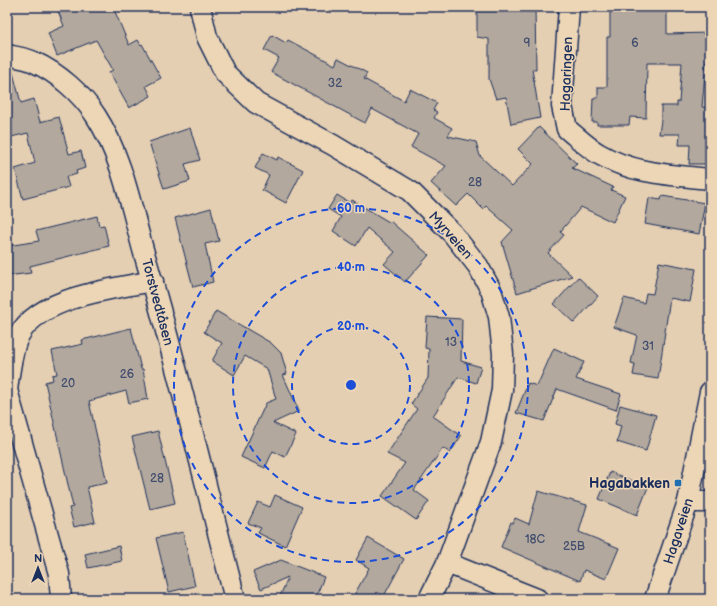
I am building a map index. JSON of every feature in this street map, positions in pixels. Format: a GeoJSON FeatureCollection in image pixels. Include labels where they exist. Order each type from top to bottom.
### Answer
{"type":"FeatureCollection","features":[{"type":"Feature","properties":{"kind":"street","name":"Myrveien"},"geometry":{"type":"LineString","coordinates":[[200,7],[207,37],[225,73],[256,102],[333,145],[410,191],[452,233],[478,266],[491,290],[499,317],[503,354],[502,390],[491,442],[447,563],[429,599]]}},
{"type":"Feature","properties":{"kind":"street","name":"Hagaringen"},"geometry":{"type":"LineString","coordinates":[[569,7],[562,106],[567,129],[598,153],[625,166],[657,174],[710,179]]}},
{"type":"Feature","properties":{"kind":"street","name":"Torstvedtåsen"},"geometry":{"type":"LineString","coordinates":[[7,55],[34,62],[58,77],[80,96],[96,116],[105,132],[119,164],[153,281],[235,599]]}},
{"type":"Feature","properties":{"kind":"street"},"geometry":{"type":"LineString","coordinates":[[61,599],[59,574],[7,390],[16,340],[32,319],[61,302],[153,281]]}},
{"type":"Feature","properties":{"kind":"street","name":"Hagaveien"},"geometry":{"type":"LineString","coordinates":[[655,599],[688,502],[710,392]]}},
{"type":"Feature","properties":{"kind":"street"},"geometry":{"type":"LineString","coordinates":[[688,502],[710,502]]}},
{"type":"Feature","properties":{"kind":"street"},"geometry":{"type":"LineString","coordinates":[[447,563],[537,599]]}},
{"type":"Feature","properties":{"kind":"building"},"geometry":{"type":"Polygon","coordinates":[[[69,7],[113,7],[129,45],[138,40],[141,45],[142,44],[161,78],[146,86],[151,96],[129,108],[109,72],[113,70],[96,40],[57,56],[48,33],[64,26],[58,11],[69,7]]]}},
{"type":"Feature","properties":{"kind":"building"},"geometry":{"type":"Polygon","coordinates":[[[506,7],[535,7],[536,69],[532,69],[540,118],[511,124],[506,97],[496,99],[489,79],[489,39],[477,37],[477,11],[506,11],[506,7]]]}},
{"type":"Feature","properties":{"kind":"building"},"geometry":{"type":"Polygon","coordinates":[[[610,7],[667,7],[667,34],[710,33],[710,62],[706,62],[702,107],[710,108],[710,164],[689,164],[690,145],[679,145],[680,134],[659,134],[661,106],[677,106],[677,102],[679,102],[682,63],[647,63],[646,118],[630,117],[629,125],[597,125],[597,122],[592,122],[593,98],[598,98],[598,87],[607,87],[607,37],[610,37],[610,7]]]}},
{"type":"Feature","properties":{"kind":"building"},"geometry":{"type":"Polygon","coordinates":[[[272,35],[286,43],[288,40],[335,65],[338,58],[367,73],[364,79],[404,101],[410,89],[437,103],[433,110],[437,112],[434,118],[452,128],[448,136],[476,142],[480,156],[512,186],[533,164],[518,149],[539,127],[577,164],[572,168],[613,187],[611,190],[625,196],[613,222],[581,207],[560,232],[564,235],[548,253],[572,276],[517,293],[502,242],[513,230],[486,206],[483,209],[468,194],[456,206],[431,183],[446,166],[411,147],[418,134],[372,109],[365,123],[271,72],[279,58],[264,50],[272,35]]]}},
{"type":"Feature","properties":{"kind":"building"},"geometry":{"type":"Polygon","coordinates":[[[7,69],[12,69],[21,103],[34,99],[40,122],[59,117],[69,154],[81,151],[85,168],[76,171],[77,174],[66,177],[69,187],[23,199],[15,169],[35,163],[28,133],[7,138],[7,69]]]}},
{"type":"Feature","properties":{"kind":"building"},"geometry":{"type":"Polygon","coordinates":[[[190,128],[200,160],[185,164],[190,181],[164,189],[149,142],[190,128]]]}},
{"type":"Feature","properties":{"kind":"building"},"geometry":{"type":"Polygon","coordinates":[[[263,153],[277,160],[278,157],[303,170],[286,203],[262,190],[269,175],[255,168],[263,153]]]}},
{"type":"Feature","properties":{"kind":"building"},"geometry":{"type":"Polygon","coordinates":[[[337,195],[350,203],[352,200],[389,222],[390,221],[429,255],[405,282],[384,264],[395,252],[367,228],[356,246],[333,231],[341,217],[328,209],[337,195]]]}},
{"type":"Feature","properties":{"kind":"building"},"geometry":{"type":"Polygon","coordinates":[[[662,196],[705,203],[699,234],[645,224],[649,198],[661,200],[662,196]]]}},
{"type":"Feature","properties":{"kind":"building"},"geometry":{"type":"Polygon","coordinates":[[[211,208],[219,241],[205,244],[213,282],[193,287],[175,218],[211,208]]]}},
{"type":"Feature","properties":{"kind":"building"},"geometry":{"type":"Polygon","coordinates":[[[97,216],[99,226],[104,225],[109,246],[30,266],[31,273],[7,276],[7,246],[39,241],[36,231],[97,216]]]}},
{"type":"Feature","properties":{"kind":"building"},"geometry":{"type":"Polygon","coordinates":[[[659,262],[696,269],[690,302],[670,298],[658,379],[633,375],[635,364],[631,363],[637,335],[614,327],[624,298],[644,303],[646,293],[653,294],[659,262]]]}},
{"type":"Feature","properties":{"kind":"building"},"geometry":{"type":"Polygon","coordinates":[[[578,277],[598,296],[574,323],[554,304],[578,277]]]}},
{"type":"Feature","properties":{"kind":"building"},"geometry":{"type":"Polygon","coordinates":[[[216,311],[271,343],[281,353],[287,374],[283,375],[299,411],[273,423],[296,434],[285,457],[273,451],[265,468],[241,457],[266,403],[276,399],[267,369],[245,356],[234,375],[212,361],[222,343],[204,332],[216,311]]]}},
{"type":"Feature","properties":{"kind":"building"},"geometry":{"type":"Polygon","coordinates":[[[427,317],[462,319],[461,361],[481,367],[476,383],[458,377],[433,416],[461,436],[450,453],[443,448],[414,490],[429,501],[416,520],[382,496],[405,463],[387,454],[417,409],[411,404],[428,378],[429,349],[425,348],[427,317]]]}},
{"type":"Feature","properties":{"kind":"building"},"geometry":{"type":"Polygon","coordinates":[[[131,328],[141,369],[143,369],[148,399],[129,403],[126,391],[89,401],[107,483],[87,487],[95,522],[74,527],[69,508],[73,507],[45,382],[53,380],[52,375],[57,374],[52,351],[83,344],[82,340],[131,328]]]}},
{"type":"Feature","properties":{"kind":"building"},"geometry":{"type":"Polygon","coordinates":[[[554,348],[584,362],[576,379],[621,394],[616,410],[557,389],[544,421],[516,413],[528,383],[537,386],[554,348]]]}},
{"type":"Feature","properties":{"kind":"building"},"geometry":{"type":"Polygon","coordinates":[[[620,405],[656,415],[646,451],[617,442],[621,426],[615,424],[620,405]]]}},
{"type":"Feature","properties":{"kind":"building"},"geometry":{"type":"Polygon","coordinates":[[[158,431],[175,503],[150,509],[132,437],[158,431]]]}},
{"type":"Feature","properties":{"kind":"building"},"geometry":{"type":"Polygon","coordinates":[[[610,472],[648,487],[637,515],[599,499],[610,472]]]}},
{"type":"Feature","properties":{"kind":"building"},"geometry":{"type":"Polygon","coordinates":[[[538,491],[587,505],[579,532],[619,548],[606,579],[584,570],[580,581],[501,547],[511,522],[513,523],[515,518],[529,524],[538,491]]]}},
{"type":"Feature","properties":{"kind":"building"},"geometry":{"type":"Polygon","coordinates":[[[275,495],[302,507],[285,546],[258,533],[261,528],[248,523],[258,502],[270,507],[275,495]]]}},
{"type":"Feature","properties":{"kind":"building"},"geometry":{"type":"Polygon","coordinates":[[[183,532],[195,586],[169,592],[156,538],[183,532]]]}},
{"type":"Feature","properties":{"kind":"building"},"geometry":{"type":"Polygon","coordinates":[[[368,538],[404,559],[384,596],[377,592],[374,599],[352,599],[369,568],[356,560],[368,538]]]}},
{"type":"Feature","properties":{"kind":"building"},"geometry":{"type":"Polygon","coordinates":[[[119,546],[122,561],[88,568],[85,554],[119,546]]]}},
{"type":"Feature","properties":{"kind":"building"},"geometry":{"type":"Polygon","coordinates":[[[281,560],[324,577],[315,599],[279,599],[288,577],[261,589],[253,572],[281,560]]]}},
{"type":"Feature","properties":{"kind":"place","name":"Hagabakken"},"geometry":{"type":"Point","coordinates":[678,483]}}]}
